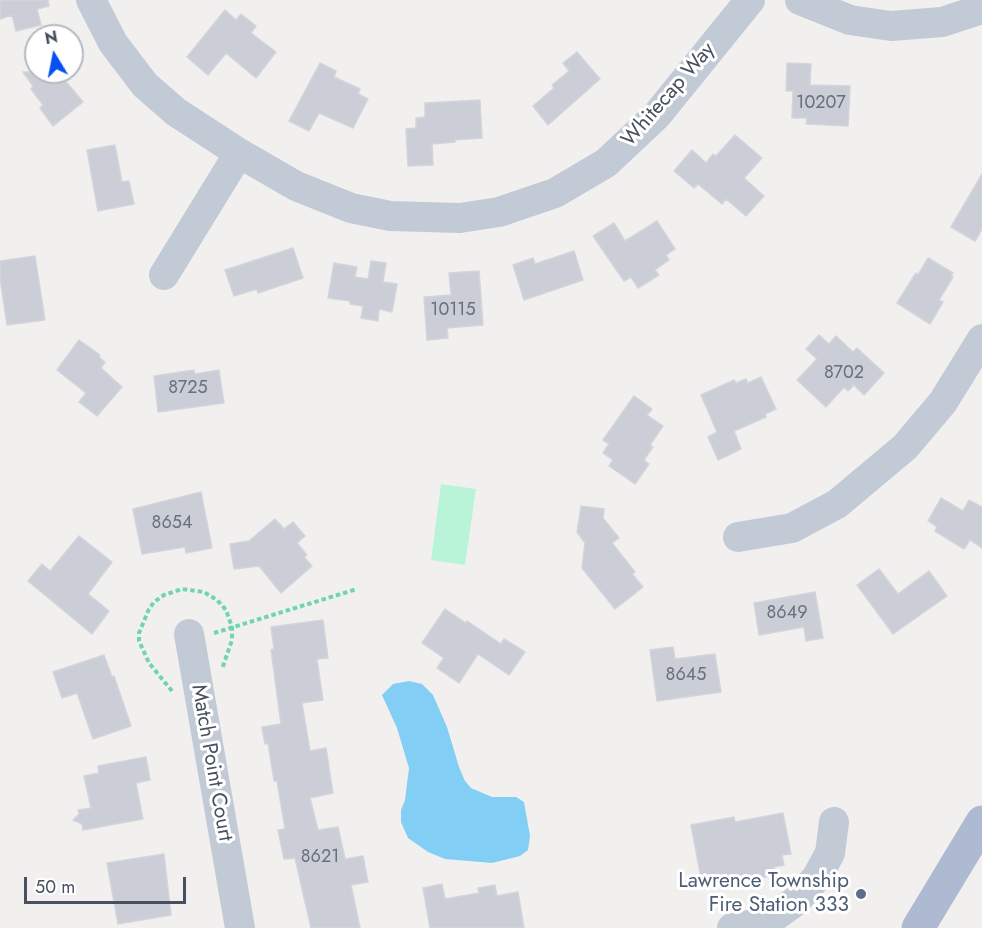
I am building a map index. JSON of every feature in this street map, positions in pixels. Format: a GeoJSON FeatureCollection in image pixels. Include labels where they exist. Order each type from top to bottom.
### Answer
{"type":"FeatureCollection","features":[{"type":"Feature","properties":{"kind":"main road"},"geometry":{"type":"LineString","coordinates":[[918,928],[982,822]]}},
{"type":"Feature","properties":{"kind":"street","name":"Whitecap Way"},"geometry":{"type":"LineString","coordinates":[[91,0],[113,43],[145,85],[176,112],[239,153],[296,186],[351,208],[390,216],[419,218],[459,218],[499,212],[555,192],[606,163],[657,115],[750,0]]}},
{"type":"Feature","properties":{"kind":"street"},"geometry":{"type":"LineString","coordinates":[[800,0],[850,20],[891,26],[942,22],[982,9]]}},
{"type":"Feature","properties":{"kind":"street"},"geometry":{"type":"LineString","coordinates":[[164,275],[239,153]]}},
{"type":"Feature","properties":{"kind":"street"},"geometry":{"type":"LineString","coordinates":[[738,537],[792,528],[837,504],[905,447],[943,402],[982,339]]}},
{"type":"Feature","properties":{"kind":"street","name":"Match Point Court"},"geometry":{"type":"LineString","coordinates":[[190,638],[240,928]]}},
{"type":"Feature","properties":{"kind":"street"},"geometry":{"type":"LineString","coordinates":[[746,927],[774,917],[796,901],[817,877],[831,852],[834,822]]}},
{"type":"Feature","properties":{"kind":"path"},"geometry":{"type":"LineString","coordinates":[[190,638],[357,589]]}},
{"type":"Feature","properties":{"kind":"green space"},"geometry":{"type":"Polygon","coordinates":[[[441,484],[476,489],[465,565],[431,560],[441,484]]]}},
{"type":"Feature","properties":{"kind":"water"},"geometry":{"type":"Polygon","coordinates":[[[409,681],[422,684],[433,695],[447,727],[459,767],[471,788],[492,797],[516,797],[524,802],[530,836],[528,850],[520,856],[492,863],[445,859],[428,852],[408,838],[401,822],[401,810],[405,800],[409,768],[397,728],[382,695],[393,684],[409,681]]]}},
{"type":"Feature","properties":{"kind":"building"},"geometry":{"type":"Polygon","coordinates":[[[0,0],[48,0],[49,6],[37,9],[41,24],[24,24],[24,29],[16,31],[12,15],[0,19],[0,0]]]}},
{"type":"Feature","properties":{"kind":"building"},"geometry":{"type":"Polygon","coordinates":[[[225,10],[236,20],[241,14],[256,26],[251,33],[276,52],[256,78],[226,53],[208,75],[187,57],[225,10]]]}},
{"type":"Feature","properties":{"kind":"building"},"geometry":{"type":"Polygon","coordinates":[[[577,52],[600,79],[548,125],[533,106],[554,88],[552,85],[569,71],[563,63],[577,52]]]}},
{"type":"Feature","properties":{"kind":"building"},"geometry":{"type":"Polygon","coordinates":[[[320,63],[336,71],[334,77],[360,89],[358,94],[368,99],[353,128],[319,113],[309,131],[289,121],[320,63]]]}},
{"type":"Feature","properties":{"kind":"building"},"geometry":{"type":"Polygon","coordinates":[[[787,63],[811,64],[810,85],[850,86],[848,126],[806,124],[807,118],[792,118],[793,91],[786,91],[787,63]]]}},
{"type":"Feature","properties":{"kind":"building"},"geometry":{"type":"Polygon","coordinates":[[[32,84],[68,84],[83,102],[53,126],[40,108],[43,105],[31,89],[32,84]]]}},
{"type":"Feature","properties":{"kind":"building"},"geometry":{"type":"Polygon","coordinates":[[[480,100],[482,138],[432,144],[433,165],[408,166],[406,129],[416,128],[416,118],[425,117],[425,103],[480,100]]]}},
{"type":"Feature","properties":{"kind":"building"},"geometry":{"type":"Polygon","coordinates":[[[735,135],[762,158],[744,178],[764,196],[746,216],[726,199],[722,204],[698,184],[694,188],[674,171],[692,150],[706,163],[713,154],[716,156],[735,135]]]}},
{"type":"Feature","properties":{"kind":"building"},"geometry":{"type":"Polygon","coordinates":[[[115,145],[122,182],[129,181],[134,204],[98,211],[87,150],[115,145]]]}},
{"type":"Feature","properties":{"kind":"building"},"geometry":{"type":"Polygon","coordinates":[[[982,174],[982,229],[975,241],[951,227],[982,174]]]}},
{"type":"Feature","properties":{"kind":"building"},"geometry":{"type":"Polygon","coordinates":[[[657,221],[675,249],[666,255],[669,260],[655,270],[659,275],[638,288],[631,277],[624,281],[593,236],[614,223],[625,241],[657,221]]]}},
{"type":"Feature","properties":{"kind":"building"},"geometry":{"type":"Polygon","coordinates":[[[293,248],[303,278],[258,293],[257,289],[234,296],[225,270],[293,248]]]}},
{"type":"Feature","properties":{"kind":"building"},"geometry":{"type":"Polygon","coordinates":[[[574,251],[583,280],[524,300],[513,265],[533,258],[535,264],[574,251]]]}},
{"type":"Feature","properties":{"kind":"building"},"geometry":{"type":"Polygon","coordinates":[[[35,256],[45,320],[7,325],[0,278],[0,261],[35,256]]]}},
{"type":"Feature","properties":{"kind":"building"},"geometry":{"type":"Polygon","coordinates":[[[928,258],[953,273],[951,276],[953,277],[939,300],[943,302],[930,324],[897,303],[928,258]]]}},
{"type":"Feature","properties":{"kind":"building"},"geometry":{"type":"Polygon","coordinates":[[[371,261],[386,263],[383,282],[397,284],[392,312],[379,309],[378,321],[361,318],[363,306],[350,304],[350,301],[328,298],[334,263],[357,267],[355,277],[368,279],[371,261]]]}},
{"type":"Feature","properties":{"kind":"building"},"geometry":{"type":"Polygon","coordinates":[[[479,271],[483,325],[447,328],[448,338],[427,340],[424,297],[451,295],[449,273],[479,271]]]}},
{"type":"Feature","properties":{"kind":"building"},"geometry":{"type":"Polygon","coordinates":[[[819,335],[829,344],[836,336],[853,352],[857,348],[884,373],[864,395],[854,385],[848,391],[844,387],[826,407],[797,380],[817,359],[806,349],[819,335]]]}},
{"type":"Feature","properties":{"kind":"building"},"geometry":{"type":"Polygon","coordinates":[[[79,340],[100,355],[99,357],[105,362],[101,368],[122,387],[97,416],[79,402],[86,393],[57,370],[79,340]]]}},
{"type":"Feature","properties":{"kind":"building"},"geometry":{"type":"Polygon","coordinates":[[[194,370],[195,374],[219,370],[224,403],[158,412],[154,376],[194,370]]]}},
{"type":"Feature","properties":{"kind":"building"},"geometry":{"type":"Polygon","coordinates":[[[761,377],[776,409],[765,414],[766,417],[734,431],[741,449],[718,460],[708,437],[717,432],[701,395],[734,380],[736,383],[746,379],[748,383],[761,377]]]}},
{"type":"Feature","properties":{"kind":"building"},"geometry":{"type":"Polygon","coordinates":[[[634,396],[652,409],[647,415],[663,426],[650,445],[653,447],[644,460],[649,464],[635,484],[609,466],[613,460],[603,453],[609,444],[603,440],[634,396]]]}},
{"type":"Feature","properties":{"kind":"building"},"geometry":{"type":"Polygon","coordinates":[[[201,492],[212,548],[186,553],[185,547],[142,554],[133,509],[201,492]]]}},
{"type":"Feature","properties":{"kind":"building"},"geometry":{"type":"Polygon","coordinates":[[[941,498],[963,511],[969,500],[982,507],[982,548],[970,540],[964,549],[935,531],[937,527],[928,521],[941,498]]]}},
{"type":"Feature","properties":{"kind":"building"},"geometry":{"type":"Polygon","coordinates":[[[581,506],[604,509],[603,518],[619,538],[612,543],[635,572],[632,574],[643,587],[615,609],[582,568],[585,543],[577,532],[581,506]]]}},
{"type":"Feature","properties":{"kind":"building"},"geometry":{"type":"Polygon","coordinates":[[[275,519],[284,529],[293,522],[305,536],[297,543],[307,555],[304,557],[312,566],[281,593],[259,566],[234,569],[230,544],[249,541],[275,519]]]}},
{"type":"Feature","properties":{"kind":"building"},"geometry":{"type":"Polygon","coordinates":[[[79,536],[112,562],[88,594],[109,611],[92,634],[28,581],[42,564],[50,571],[79,536]]]}},
{"type":"Feature","properties":{"kind":"building"},"geometry":{"type":"Polygon","coordinates":[[[879,569],[898,594],[929,571],[947,596],[893,634],[857,585],[879,569]]]}},
{"type":"Feature","properties":{"kind":"building"},"geometry":{"type":"Polygon","coordinates":[[[815,592],[823,638],[806,641],[804,627],[759,635],[754,603],[815,592]]]}},
{"type":"Feature","properties":{"kind":"building"},"geometry":{"type":"Polygon","coordinates":[[[445,609],[501,644],[504,639],[525,652],[509,675],[478,654],[459,683],[437,668],[444,658],[422,643],[445,609]]]}},
{"type":"Feature","properties":{"kind":"building"},"geometry":{"type":"Polygon","coordinates":[[[323,620],[328,658],[317,659],[323,700],[302,703],[310,751],[326,748],[333,793],[310,798],[318,830],[338,827],[345,859],[363,856],[368,882],[351,885],[360,928],[311,928],[295,858],[284,859],[278,830],[285,829],[277,781],[274,781],[268,743],[265,744],[262,727],[281,724],[271,650],[274,649],[271,627],[323,620]]]}},
{"type":"Feature","properties":{"kind":"building"},"geometry":{"type":"Polygon","coordinates":[[[673,647],[675,659],[715,654],[721,692],[657,701],[650,650],[673,647]]]}},
{"type":"Feature","properties":{"kind":"building"},"geometry":{"type":"Polygon","coordinates":[[[104,655],[112,677],[114,676],[131,726],[93,739],[77,693],[62,698],[53,672],[104,655]]]}},
{"type":"Feature","properties":{"kind":"building"},"geometry":{"type":"Polygon","coordinates":[[[146,757],[150,780],[136,783],[143,819],[83,830],[82,824],[73,820],[79,814],[78,810],[91,808],[84,776],[99,773],[98,766],[146,757]]]}},
{"type":"Feature","properties":{"kind":"building"},"geometry":{"type":"Polygon","coordinates":[[[783,813],[791,854],[782,855],[784,865],[774,867],[776,875],[703,889],[691,825],[734,817],[735,822],[783,813]]]}},
{"type":"Feature","properties":{"kind":"building"},"geometry":{"type":"Polygon","coordinates":[[[164,854],[171,915],[118,924],[107,863],[164,854]]]}},
{"type":"Feature","properties":{"kind":"building"},"geometry":{"type":"Polygon","coordinates":[[[442,884],[445,899],[479,893],[478,888],[495,885],[497,896],[518,892],[524,928],[430,928],[423,888],[442,884]]]}},
{"type":"Feature","properties":{"kind":"place","name":"Lawrence Township Fire Station 333"},"geometry":{"type":"Point","coordinates":[861,894]}}]}
